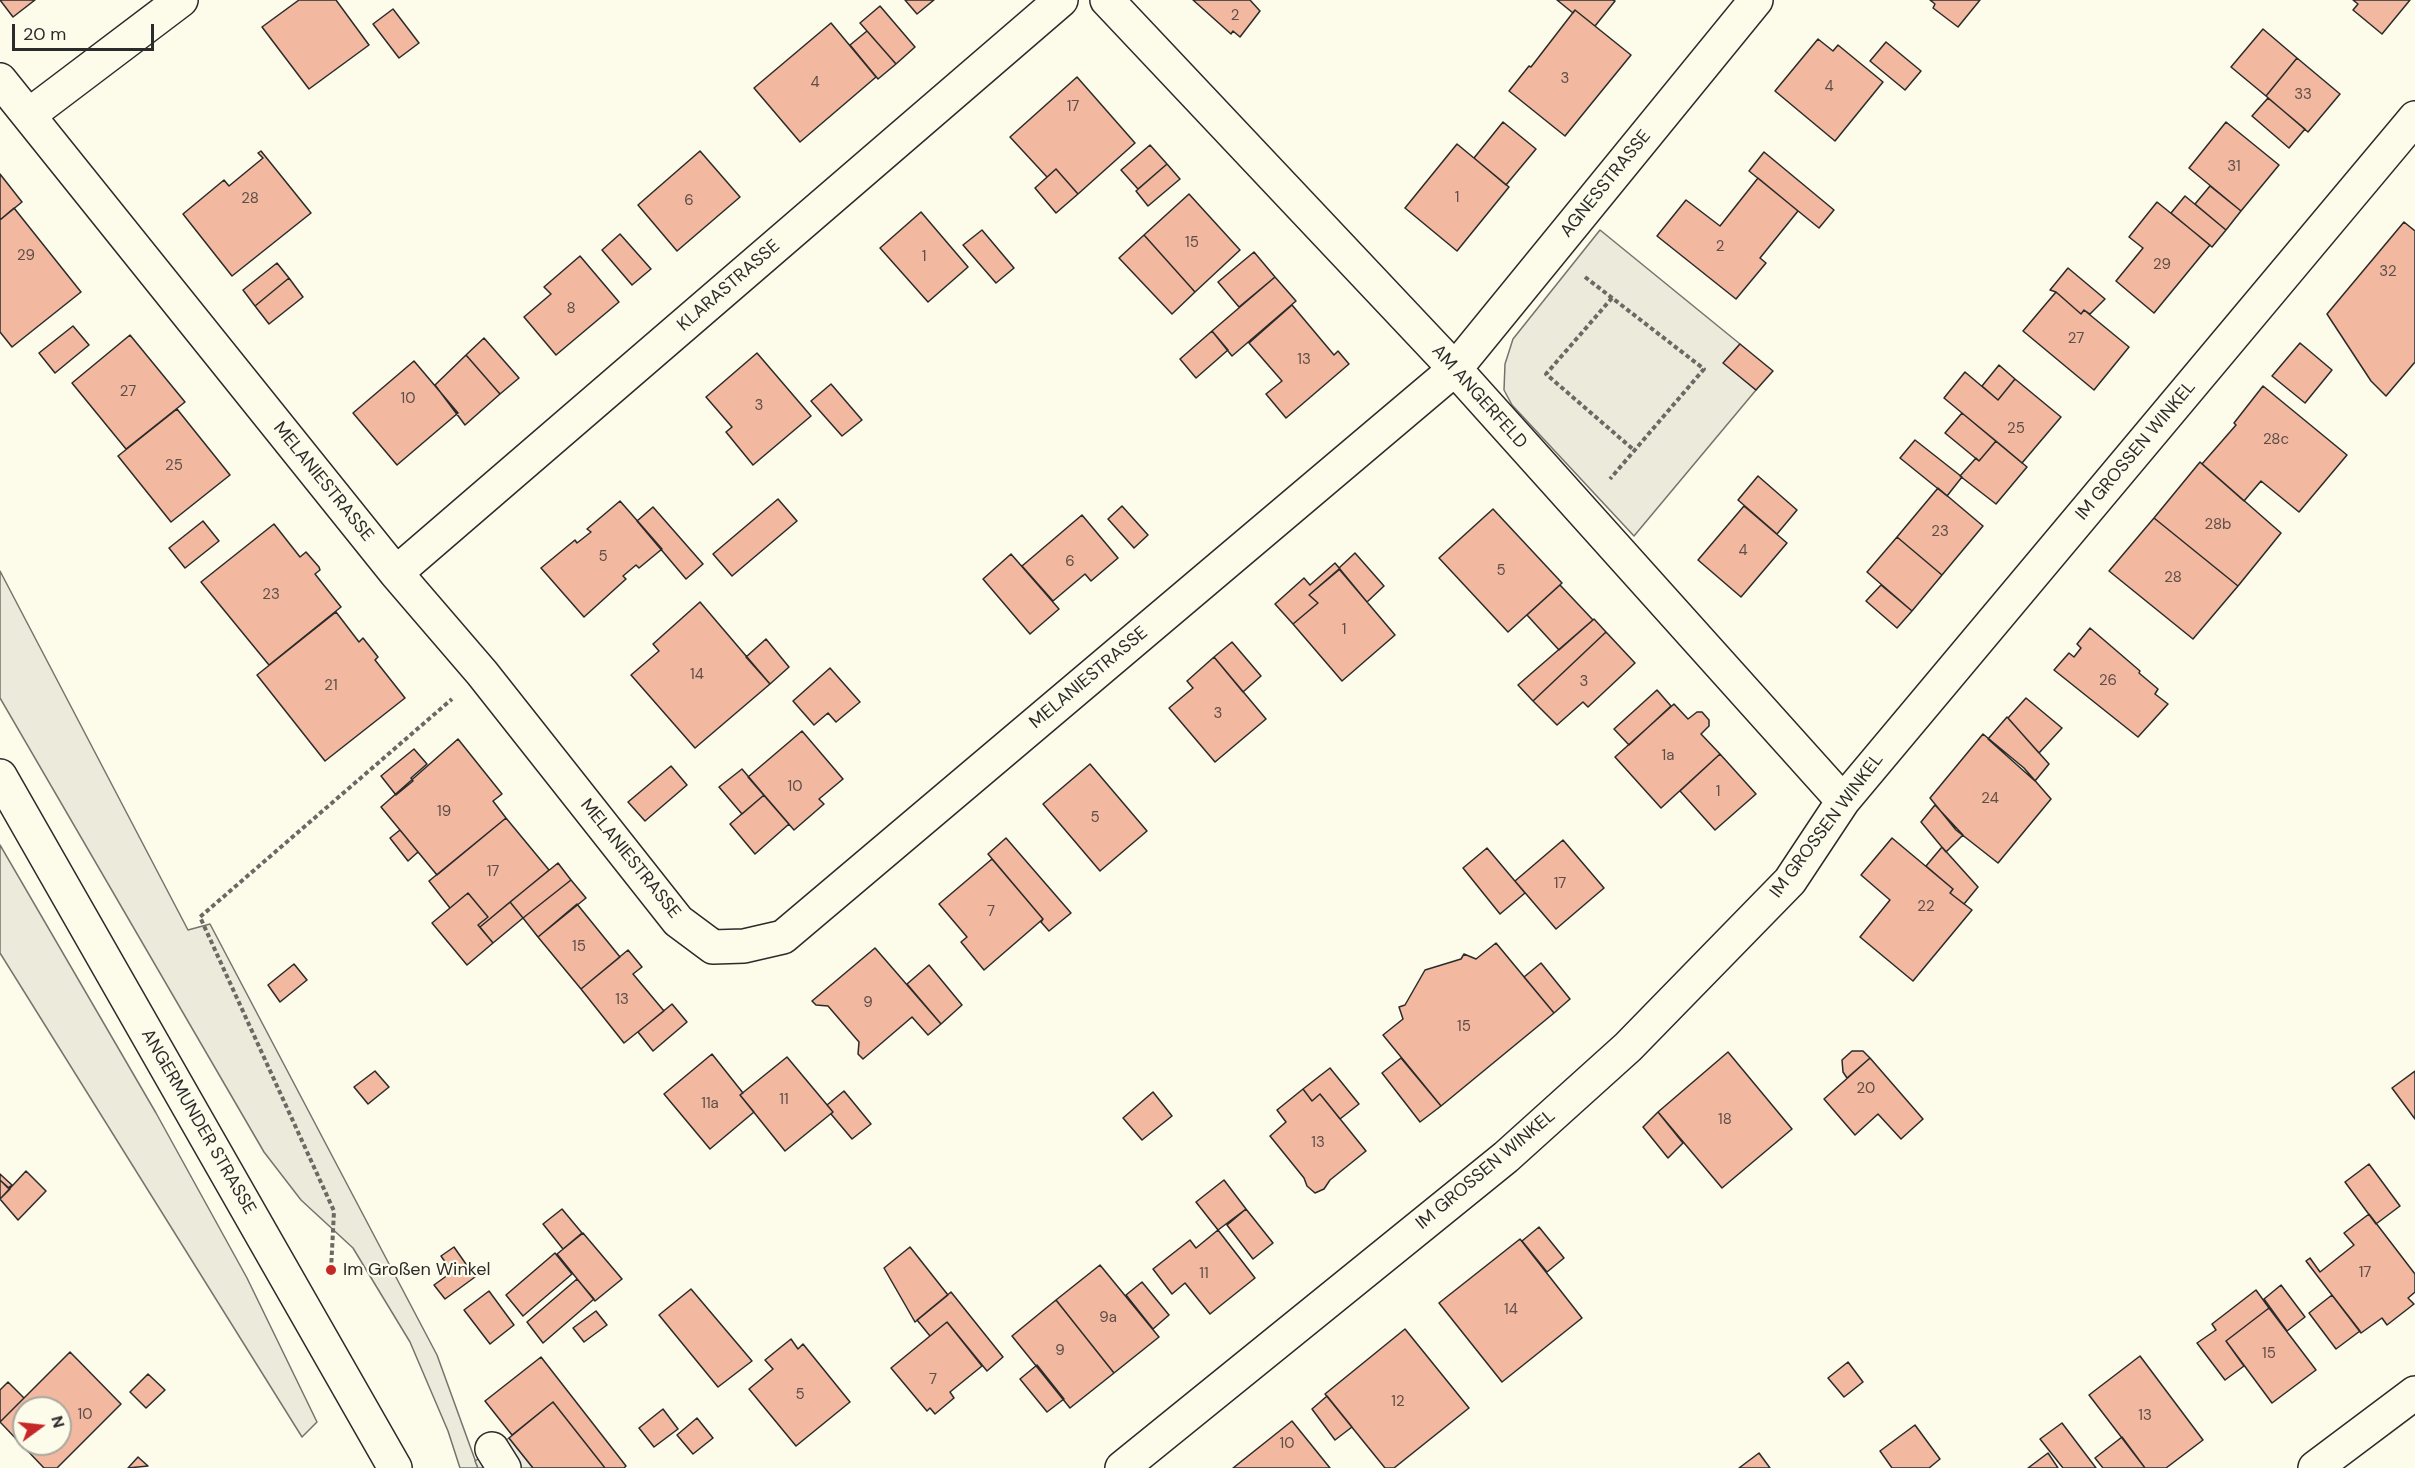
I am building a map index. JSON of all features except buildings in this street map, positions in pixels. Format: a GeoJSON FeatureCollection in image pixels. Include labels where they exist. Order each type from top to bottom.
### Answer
{"type":"FeatureCollection","features":[{"type":"Feature","properties":{"kind":"street"},"geometry":{"type":"LineString","coordinates":[[28,115],[181,0]]}},
{"type":"Feature","properties":{"kind":"street","name":"KLARASTRASSE"},"geometry":{"type":"LineString","coordinates":[[396,573],[1061,0]]}},
{"type":"Feature","properties":{"kind":"street","name":"AM ANGERFELD"},"geometry":{"type":"LineString","coordinates":[[1107,0],[1455,369],[1843,801]]}},
{"type":"Feature","properties":{"kind":"street","name":"AGNESSTRASSE"},"geometry":{"type":"LineString","coordinates":[[1455,369],[1756,0]]}},
{"type":"Feature","properties":{"kind":"street","name":"MELANIESTRASSE"},"geometry":{"type":"LineString","coordinates":[[0,80],[396,573],[482,673],[678,921],[713,947],[744,946],[783,937],[1455,369]]}},
{"type":"Feature","properties":{"kind":"street","name":"IM GROSSEN WINKEL"},"geometry":{"type":"LineString","coordinates":[[1122,1468],[1506,1157],[1628,1047],[1790,881],[1843,801],[2415,118]]}},
{"type":"Feature","properties":{"kind":"street","name":"ANGERMUNDER STRASSE"},"geometry":{"type":"LineString","coordinates":[[0,776],[395,1468]]}},
{"type":"Feature","properties":{"kind":"street"},"geometry":{"type":"LineString","coordinates":[[2316,1468],[2415,1393]]}},
{"type":"Feature","properties":{"kind":"path"},"geometry":{"type":"LineString","coordinates":[[1551,251],[1704,369],[1635,451],[1581,510]]}},
{"type":"Feature","properties":{"kind":"path"},"geometry":{"type":"LineString","coordinates":[[1612,298],[1546,374],[1635,451]]}},
{"type":"Feature","properties":{"kind":"path"},"geometry":{"type":"LineString","coordinates":[[296,1294],[331,1270],[334,1211],[200,917],[482,673]]}},
{"type":"Feature","properties":{"kind":"shaded area"},"geometry":{"type":"Polygon","coordinates":[[[1600,230],[1740,344],[1724,363],[1756,390],[1634,536],[1512,405],[1504,390],[1505,364],[1513,339],[1600,230]]]}},
{"type":"Feature","properties":{"kind":"shaded area"},"geometry":{"type":"Polygon","coordinates":[[[0,571],[188,930],[210,924],[437,1355],[478,1468],[460,1468],[448,1431],[410,1342],[353,1248],[301,1200],[264,1152],[0,698],[0,571]]]}},
{"type":"Feature","properties":{"kind":"shaded area"},"geometry":{"type":"Polygon","coordinates":[[[0,845],[156,1113],[247,1278],[317,1422],[302,1437],[0,953],[0,845]]]}},
{"type":"Feature","properties":{"kind":"shaded area"},"geometry":{"type":"Polygon","coordinates":[[[509,1438],[533,1468],[478,1468],[475,1461],[509,1438]]]}},
{"type":"Feature","properties":{"kind":"place","name":"Im Großen Winkel"},"geometry":{"type":"Point","coordinates":[331,1270]}}]}
